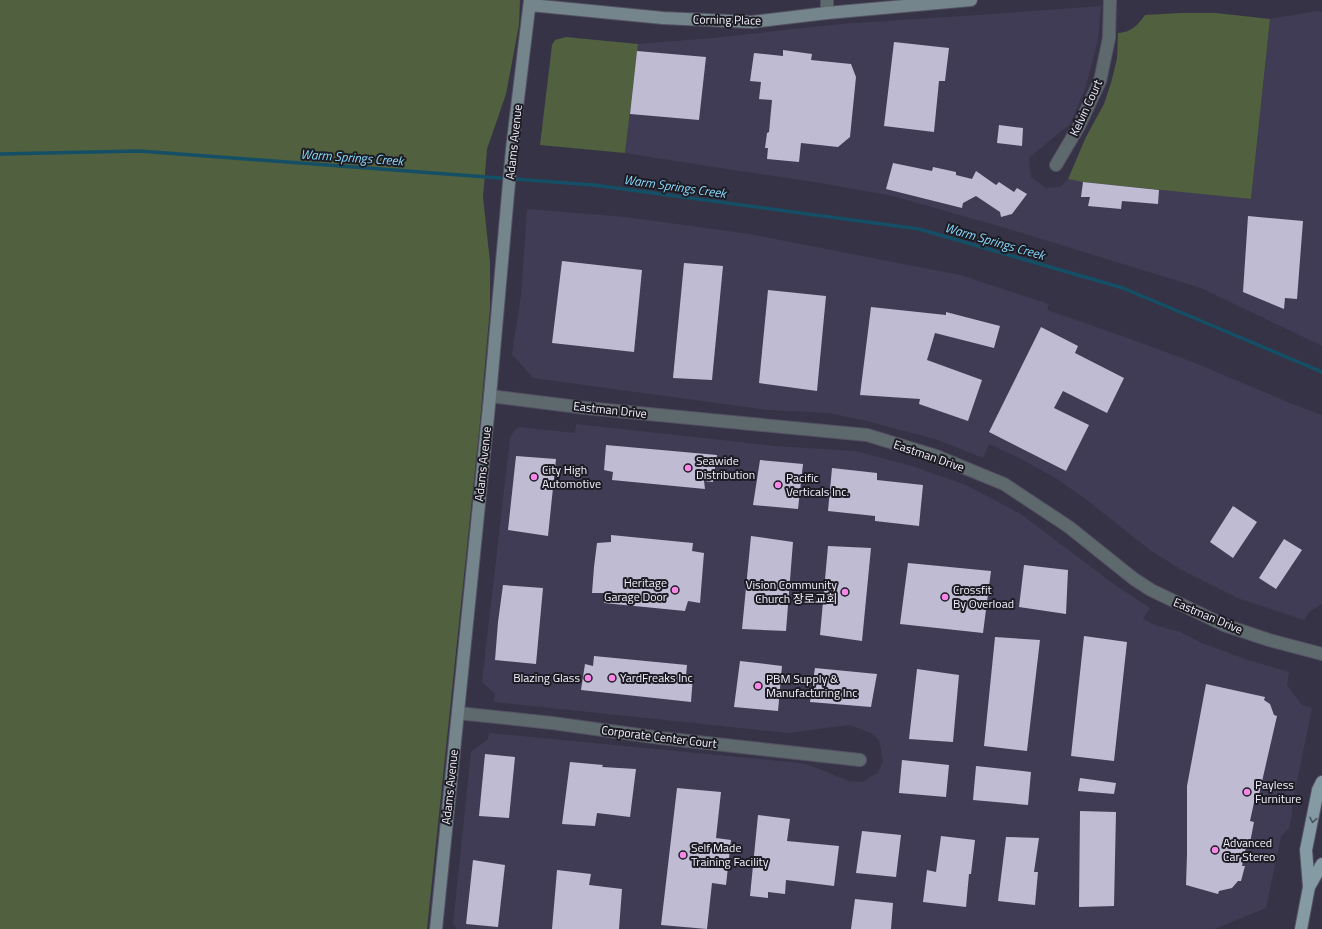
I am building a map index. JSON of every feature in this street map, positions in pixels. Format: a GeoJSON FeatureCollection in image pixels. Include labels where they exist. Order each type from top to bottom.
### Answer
{"type":"FeatureCollection","features":[{"type":"Feature","properties":{"kind":"main road"},"geometry":{"type":"LineString","coordinates":[[1301,929],[1308,887],[1306,850],[1318,790],[1322,782]]}},
{"type":"Feature","properties":{"kind":"main road"},"geometry":{"type":"LineString","coordinates":[[1308,887],[1322,864]]}},
{"type":"Feature","properties":{"kind":"street"},"geometry":{"type":"LineString","coordinates":[[827,0],[827,13]]}},
{"type":"Feature","properties":{"kind":"street","name":"Corning Place"},"geometry":{"type":"LineString","coordinates":[[530,3],[663,18],[752,22],[827,13],[971,0]]}},
{"type":"Feature","properties":{"kind":"street","name":"Kelvin Court"},"geometry":{"type":"LineString","coordinates":[[1056,165],[1079,126],[1100,81],[1109,38],[1110,0]]}},
{"type":"Feature","properties":{"kind":"street","name":"Adams Avenue"},"geometry":{"type":"LineString","coordinates":[[436,929],[490,396],[512,149],[530,3]]}},
{"type":"Feature","properties":{"kind":"street","name":"Eastman Drive"},"geometry":{"type":"LineString","coordinates":[[490,396],[586,408],[867,435],[936,456],[1004,484],[1069,527],[1150,590],[1224,625],[1269,640],[1322,654]]}},
{"type":"Feature","properties":{"kind":"street","name":"Corporate Center Court"},"geometry":{"type":"LineString","coordinates":[[458,713],[552,723],[661,738],[860,760]]}},
{"type":"Feature","properties":{"kind":"shaded area"},"geometry":{"type":"Polygon","coordinates":[[[1101,6],[1098,40],[1085,89],[1070,124],[1029,158],[1031,177],[1046,188],[1060,187],[1068,179],[1251,199],[1270,19],[1317,11],[1322,12],[1322,346],[1201,288],[1009,229],[893,196],[821,183],[625,153],[638,44],[713,38],[840,24],[1101,6]]]}},
{"type":"Feature","properties":{"kind":"shaded area"},"geometry":{"type":"Polygon","coordinates":[[[527,209],[626,217],[749,234],[960,275],[1049,304],[1047,310],[1190,361],[1322,415],[1322,604],[1310,611],[1304,620],[1240,599],[1180,569],[1150,550],[1084,498],[1057,479],[1021,459],[989,444],[983,458],[938,440],[871,422],[829,413],[768,410],[533,378],[512,354],[521,296],[527,209]]]}},
{"type":"Feature","properties":{"kind":"shaded area"},"geometry":{"type":"Polygon","coordinates":[[[576,424],[776,446],[855,451],[912,466],[966,485],[1021,514],[1115,585],[1150,608],[1143,619],[1155,625],[1180,632],[1202,643],[1245,659],[1289,672],[1287,685],[1302,705],[1312,708],[1293,801],[1292,815],[1289,828],[1281,837],[1266,908],[1215,929],[457,929],[453,924],[471,752],[488,739],[489,733],[800,763],[809,765],[849,781],[862,782],[878,773],[883,761],[879,740],[871,733],[850,725],[787,733],[494,702],[495,694],[482,682],[510,438],[514,431],[519,427],[575,433],[576,424]]]}},
{"type":"Feature","properties":{"kind":"green space"},"geometry":{"type":"Polygon","coordinates":[[[0,0],[520,0],[519,25],[506,94],[487,149],[483,197],[490,262],[490,308],[480,422],[427,929],[0,929],[0,0]]]}},
{"type":"Feature","properties":{"kind":"green space"},"geometry":{"type":"Polygon","coordinates":[[[1216,13],[1270,19],[1251,199],[1083,182],[1068,179],[1086,137],[1104,104],[1117,59],[1118,33],[1122,33],[1134,27],[1145,15],[1216,13]]]}},
{"type":"Feature","properties":{"kind":"green space"},"geometry":{"type":"Polygon","coordinates":[[[566,37],[638,44],[625,153],[540,145],[552,45],[555,40],[566,37]]]}},
{"type":"Feature","properties":{"kind":"building"},"geometry":{"type":"Polygon","coordinates":[[[894,42],[949,48],[945,81],[939,81],[934,132],[884,126],[894,42]]]}},
{"type":"Feature","properties":{"kind":"building"},"geometry":{"type":"Polygon","coordinates":[[[783,50],[812,54],[811,60],[851,64],[856,77],[850,137],[838,147],[801,143],[799,162],[767,159],[768,148],[765,148],[767,133],[769,132],[772,100],[759,99],[761,82],[750,81],[754,53],[783,56],[783,50]]]}},
{"type":"Feature","properties":{"kind":"building"},"geometry":{"type":"Polygon","coordinates":[[[637,51],[706,57],[699,120],[630,114],[637,51]]]}},
{"type":"Feature","properties":{"kind":"building"},"geometry":{"type":"Polygon","coordinates":[[[999,125],[1023,128],[1022,146],[997,143],[999,125]]]}},
{"type":"Feature","properties":{"kind":"building"},"geometry":{"type":"Polygon","coordinates":[[[893,163],[932,171],[933,167],[956,172],[956,175],[972,179],[976,171],[996,185],[999,182],[1014,192],[1017,188],[1027,194],[1012,214],[1001,217],[1000,212],[976,196],[963,203],[962,208],[886,189],[893,163]]]}},
{"type":"Feature","properties":{"kind":"building"},"geometry":{"type":"Polygon","coordinates":[[[1083,182],[1159,190],[1158,204],[1122,201],[1121,209],[1088,206],[1090,197],[1081,197],[1083,182]]]}},
{"type":"Feature","properties":{"kind":"building"},"geometry":{"type":"Polygon","coordinates":[[[1248,216],[1303,221],[1297,299],[1285,298],[1284,309],[1243,292],[1248,216]]]}},
{"type":"Feature","properties":{"kind":"building"},"geometry":{"type":"Polygon","coordinates":[[[562,261],[642,270],[634,352],[552,343],[562,261]]]}},
{"type":"Feature","properties":{"kind":"building"},"geometry":{"type":"Polygon","coordinates":[[[684,263],[723,266],[712,380],[673,378],[684,263]]]}},
{"type":"Feature","properties":{"kind":"building"},"geometry":{"type":"Polygon","coordinates":[[[768,290],[826,296],[817,391],[759,383],[768,290]]]}},
{"type":"Feature","properties":{"kind":"building"},"geometry":{"type":"Polygon","coordinates":[[[871,307],[946,315],[946,312],[1000,326],[994,348],[935,333],[927,360],[982,380],[968,421],[919,404],[920,399],[860,395],[871,307]]]}},
{"type":"Feature","properties":{"kind":"building"},"geometry":{"type":"Polygon","coordinates":[[[1041,327],[1078,346],[1075,353],[1124,378],[1107,413],[1063,391],[1054,408],[1089,425],[1066,471],[989,432],[1041,327]]]}},
{"type":"Feature","properties":{"kind":"building"},"geometry":{"type":"Polygon","coordinates":[[[606,445],[717,455],[713,482],[704,481],[705,489],[612,480],[613,472],[604,470],[606,445]]]}},
{"type":"Feature","properties":{"kind":"building"},"geometry":{"type":"Polygon","coordinates":[[[516,456],[556,459],[548,536],[508,530],[516,456]]]}},
{"type":"Feature","properties":{"kind":"building","name":"Pacific Verticals Inc."},"geometry":{"type":"Polygon","coordinates":[[[760,460],[803,464],[798,509],[753,505],[760,460]]]}},
{"type":"Feature","properties":{"kind":"building"},"geometry":{"type":"Polygon","coordinates":[[[832,468],[877,473],[877,480],[923,485],[919,526],[875,521],[875,516],[828,511],[832,468]]]}},
{"type":"Feature","properties":{"kind":"building"},"geometry":{"type":"Polygon","coordinates":[[[1233,506],[1257,522],[1233,558],[1210,542],[1233,506]]]}},
{"type":"Feature","properties":{"kind":"building"},"geometry":{"type":"Polygon","coordinates":[[[611,535],[693,543],[692,551],[704,553],[700,603],[688,601],[685,611],[604,603],[607,593],[592,593],[594,567],[597,543],[611,542],[611,535]]]}},
{"type":"Feature","properties":{"kind":"building"},"geometry":{"type":"Polygon","coordinates":[[[751,536],[793,542],[786,631],[742,629],[751,536]]]}},
{"type":"Feature","properties":{"kind":"building"},"geometry":{"type":"Polygon","coordinates":[[[1284,539],[1302,550],[1276,589],[1259,578],[1284,539]]]}},
{"type":"Feature","properties":{"kind":"building","name":"Vision Community Church 장로교회"},"geometry":{"type":"Polygon","coordinates":[[[828,546],[871,548],[862,641],[820,635],[828,546]]]}},
{"type":"Feature","properties":{"kind":"building","name":"Crossfit By Overload"},"geometry":{"type":"Polygon","coordinates":[[[908,563],[991,571],[983,633],[900,624],[908,563]]]}},
{"type":"Feature","properties":{"kind":"building"},"geometry":{"type":"Polygon","coordinates":[[[1024,565],[1068,570],[1066,614],[1019,607],[1024,565]]]}},
{"type":"Feature","properties":{"kind":"building"},"geometry":{"type":"Polygon","coordinates":[[[503,585],[543,588],[536,664],[495,660],[503,585]]]}},
{"type":"Feature","properties":{"kind":"building"},"geometry":{"type":"Polygon","coordinates":[[[1084,636],[1127,642],[1114,761],[1071,756],[1084,636]]]}},
{"type":"Feature","properties":{"kind":"building"},"geometry":{"type":"Polygon","coordinates":[[[995,637],[1040,640],[1027,751],[984,746],[995,637]]]}},
{"type":"Feature","properties":{"kind":"building"},"geometry":{"type":"Polygon","coordinates":[[[594,656],[687,665],[686,675],[693,675],[691,702],[581,690],[585,664],[593,666],[594,656]]]}},
{"type":"Feature","properties":{"kind":"building","name":"PBM Supply & Manufacturing Inc"},"geometry":{"type":"Polygon","coordinates":[[[740,661],[782,666],[778,711],[734,707],[740,661]]]}},
{"type":"Feature","properties":{"kind":"building"},"geometry":{"type":"Polygon","coordinates":[[[815,668],[877,674],[871,707],[810,702],[815,668]]]}},
{"type":"Feature","properties":{"kind":"building"},"geometry":{"type":"Polygon","coordinates":[[[917,669],[959,675],[953,742],[909,739],[917,669]]]}},
{"type":"Feature","properties":{"kind":"building"},"geometry":{"type":"Polygon","coordinates":[[[1206,684],[1265,697],[1264,700],[1270,704],[1274,715],[1277,716],[1258,799],[1255,798],[1250,821],[1254,822],[1249,848],[1246,847],[1242,866],[1245,866],[1241,881],[1238,881],[1232,888],[1219,891],[1218,894],[1186,885],[1187,786],[1206,684]]]}},
{"type":"Feature","properties":{"kind":"building"},"geometry":{"type":"Polygon","coordinates":[[[485,754],[515,757],[509,818],[479,816],[485,754]]]}},
{"type":"Feature","properties":{"kind":"building"},"geometry":{"type":"Polygon","coordinates":[[[902,760],[949,765],[946,797],[899,793],[902,760]]]}},
{"type":"Feature","properties":{"kind":"building"},"geometry":{"type":"Polygon","coordinates":[[[570,762],[603,765],[602,767],[636,769],[630,817],[597,813],[595,826],[562,824],[570,762]]]}},
{"type":"Feature","properties":{"kind":"building"},"geometry":{"type":"Polygon","coordinates":[[[976,766],[1031,772],[1028,805],[973,800],[976,766]]]}},
{"type":"Feature","properties":{"kind":"building"},"geometry":{"type":"Polygon","coordinates":[[[1080,778],[1116,783],[1114,794],[1078,791],[1080,778]]]}},
{"type":"Feature","properties":{"kind":"building"},"geometry":{"type":"Polygon","coordinates":[[[677,788],[721,792],[716,838],[731,840],[726,885],[712,883],[707,929],[661,925],[677,788]]]}},
{"type":"Feature","properties":{"kind":"building"},"geometry":{"type":"Polygon","coordinates":[[[1080,811],[1116,812],[1114,906],[1079,907],[1080,811]]]}},
{"type":"Feature","properties":{"kind":"building"},"geometry":{"type":"Polygon","coordinates":[[[758,815],[790,819],[787,841],[839,846],[834,886],[786,880],[785,894],[768,892],[768,898],[750,896],[758,815]]]}},
{"type":"Feature","properties":{"kind":"building"},"geometry":{"type":"Polygon","coordinates":[[[862,831],[901,835],[896,877],[856,873],[862,831]]]}},
{"type":"Feature","properties":{"kind":"building"},"geometry":{"type":"Polygon","coordinates":[[[941,836],[975,840],[971,874],[969,874],[966,907],[923,902],[927,870],[936,872],[941,836]]]}},
{"type":"Feature","properties":{"kind":"building"},"geometry":{"type":"Polygon","coordinates":[[[1006,837],[1039,838],[1034,872],[1038,872],[1035,905],[998,901],[1006,837]]]}},
{"type":"Feature","properties":{"kind":"building"},"geometry":{"type":"Polygon","coordinates":[[[473,860],[505,865],[498,927],[466,924],[473,860]]]}},
{"type":"Feature","properties":{"kind":"building"},"geometry":{"type":"Polygon","coordinates":[[[557,870],[591,874],[589,885],[622,889],[619,929],[552,929],[557,870]]]}},
{"type":"Feature","properties":{"kind":"building"},"geometry":{"type":"Polygon","coordinates":[[[855,899],[893,903],[891,929],[851,929],[855,899]]]}},
{"type":"Feature","properties":{"kind":"waterway","name":"Warm Springs Creek"},"geometry":{"type":"LineString","coordinates":[[0,154],[139,151],[594,185],[919,229],[1123,288],[1322,372]]}},
{"type":"Feature","properties":{"kind":"place","name":"Seawide Distribution"},"geometry":{"type":"Point","coordinates":[688,468]}},
{"type":"Feature","properties":{"kind":"place","name":"City High Automotive"},"geometry":{"type":"Point","coordinates":[534,477]}},
{"type":"Feature","properties":{"kind":"place","name":"Pacific Verticals Inc."},"geometry":{"type":"Point","coordinates":[778,485]}},
{"type":"Feature","properties":{"kind":"place","name":"Heritage Garage Door"},"geometry":{"type":"Point","coordinates":[675,590]}},
{"type":"Feature","properties":{"kind":"place","name":"Vision Community Church 장로교회"},"geometry":{"type":"Point","coordinates":[845,592]}},
{"type":"Feature","properties":{"kind":"place","name":"Crossfit By Overload"},"geometry":{"type":"Point","coordinates":[945,597]}},
{"type":"Feature","properties":{"kind":"place","name":"Blazing Glass"},"geometry":{"type":"Point","coordinates":[588,678]}},
{"type":"Feature","properties":{"kind":"place","name":"YardFreaks Inc"},"geometry":{"type":"Point","coordinates":[612,678]}},
{"type":"Feature","properties":{"kind":"place","name":"PBM Supply & Manufacturing Inc"},"geometry":{"type":"Point","coordinates":[758,686]}},
{"type":"Feature","properties":{"kind":"place","name":"Payless Furniture"},"geometry":{"type":"Point","coordinates":[1247,792]}},
{"type":"Feature","properties":{"kind":"place","name":"Advanced Car Stereo"},"geometry":{"type":"Point","coordinates":[1215,850]}},
{"type":"Feature","properties":{"kind":"place","name":"Self Made Training Facility"},"geometry":{"type":"Point","coordinates":[683,855]}}]}
